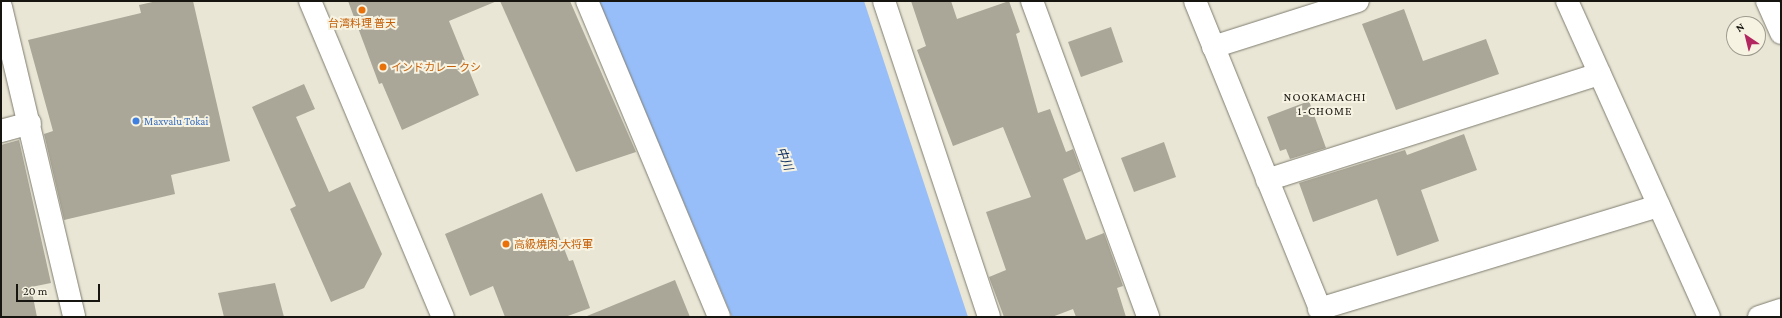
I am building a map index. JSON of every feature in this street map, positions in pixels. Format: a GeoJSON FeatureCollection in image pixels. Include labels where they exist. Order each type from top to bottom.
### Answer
{"type":"FeatureCollection","features":[{"type":"Feature","properties":{"kind":"street"},"geometry":{"type":"LineString","coordinates":[[310,1],[443,317]]}},
{"type":"Feature","properties":{"kind":"street"},"geometry":{"type":"LineString","coordinates":[[587,1],[719,317]]}},
{"type":"Feature","properties":{"kind":"street"},"geometry":{"type":"LineString","coordinates":[[884,1],[989,317]]}},
{"type":"Feature","properties":{"kind":"street"},"geometry":{"type":"LineString","coordinates":[[1032,1],[1148,317]]}},
{"type":"Feature","properties":{"kind":"street"},"geometry":{"type":"LineString","coordinates":[[1195,1],[1321,313],[1659,206]]}},
{"type":"Feature","properties":{"kind":"street"},"geometry":{"type":"LineString","coordinates":[[1213,47],[1358,1]]}},
{"type":"Feature","properties":{"kind":"street"},"geometry":{"type":"LineString","coordinates":[[1567,1],[1709,317]]}},
{"type":"Feature","properties":{"kind":"street"},"geometry":{"type":"LineString","coordinates":[[1766,1],[1781,34]]}},
{"type":"Feature","properties":{"kind":"street"},"geometry":{"type":"LineString","coordinates":[[1,7],[30,123],[74,317]]}},
{"type":"Feature","properties":{"kind":"street"},"geometry":{"type":"LineString","coordinates":[[1267,180],[1600,74]]}},
{"type":"Feature","properties":{"kind":"street"},"geometry":{"type":"LineString","coordinates":[[1,131],[30,123]]}},
{"type":"Feature","properties":{"kind":"street"},"geometry":{"type":"LineString","coordinates":[[1759,317],[1781,310]]}},
{"type":"Feature","properties":{"kind":"water","name":"中川"},"geometry":{"type":"Polygon","coordinates":[[[599,1],[864,1],[968,317],[732,317],[599,1]]]}},
{"type":"Feature","properties":{"kind":"building","name":"Maxvalu Tokai"},"geometry":{"type":"Polygon","coordinates":[[[157,1],[193,1],[230,161],[171,175],[175,194],[64,220],[44,134],[53,131],[28,40],[141,13],[139,5],[157,1]]]}},
{"type":"Feature","properties":{"kind":"building"},"geometry":{"type":"Polygon","coordinates":[[[348,1],[497,1],[449,21],[479,95],[402,130],[382,83],[379,84],[348,1]]]}},
{"type":"Feature","properties":{"kind":"building"},"geometry":{"type":"Polygon","coordinates":[[[500,1],[570,1],[636,152],[576,172],[500,1]]]}},
{"type":"Feature","properties":{"kind":"building"},"geometry":{"type":"Polygon","coordinates":[[[911,1],[951,1],[957,19],[1009,1],[1020,32],[1016,34],[1038,113],[1050,109],[1066,152],[1073,149],[1081,171],[1063,179],[1086,240],[1104,233],[1123,286],[1117,288],[1126,317],[1076,317],[1073,309],[1052,317],[1004,317],[989,277],[1006,270],[986,212],[1031,197],[1003,127],[953,146],[917,50],[926,46],[911,1]]]}},
{"type":"Feature","properties":{"kind":"building"},"geometry":{"type":"Polygon","coordinates":[[[1404,9],[1423,61],[1486,39],[1499,74],[1396,110],[1362,24],[1404,9]]]}},
{"type":"Feature","properties":{"kind":"building"},"geometry":{"type":"Polygon","coordinates":[[[1111,27],[1123,62],[1081,77],[1068,42],[1111,27]]]}},
{"type":"Feature","properties":{"kind":"building"},"geometry":{"type":"Polygon","coordinates":[[[304,84],[315,109],[296,117],[329,192],[350,182],[382,254],[364,288],[331,302],[290,209],[296,206],[252,107],[304,84]]]}},
{"type":"Feature","properties":{"kind":"building"},"geometry":{"type":"Polygon","coordinates":[[[1309,101],[1326,148],[1290,159],[1286,149],[1280,151],[1267,117],[1309,101]]]}},
{"type":"Feature","properties":{"kind":"building"},"geometry":{"type":"Polygon","coordinates":[[[1464,134],[1477,170],[1421,190],[1439,241],[1397,256],[1377,199],[1313,222],[1299,183],[1405,150],[1407,155],[1464,134]]]}},
{"type":"Feature","properties":{"kind":"building"},"geometry":{"type":"Polygon","coordinates":[[[19,140],[51,283],[31,287],[37,317],[1,317],[1,145],[19,140]]]}},
{"type":"Feature","properties":{"kind":"building"},"geometry":{"type":"Polygon","coordinates":[[[1164,142],[1176,177],[1134,192],[1121,158],[1164,142]]]}},
{"type":"Feature","properties":{"kind":"building","name":"高級焼肉 大将軍"},"geometry":{"type":"Polygon","coordinates":[[[542,193],[569,261],[573,260],[590,308],[565,317],[505,317],[493,286],[470,296],[445,234],[542,193]]]}},
{"type":"Feature","properties":{"kind":"building"},"geometry":{"type":"Polygon","coordinates":[[[675,280],[690,317],[587,317],[587,316],[675,280]]]}},
{"type":"Feature","properties":{"kind":"building"},"geometry":{"type":"Polygon","coordinates":[[[275,283],[284,317],[224,317],[218,293],[275,283]]]}},
{"type":"Feature","properties":{"kind":"place","name":"台湾料理 普天"},"geometry":{"type":"Point","coordinates":[362,10]}},
{"type":"Feature","properties":{"kind":"place","name":"インドカレー クシ"},"geometry":{"type":"Point","coordinates":[383,67]}},
{"type":"Feature","properties":{"kind":"place","name":"Maxvalu Tokai"},"geometry":{"type":"Point","coordinates":[136,121]}},
{"type":"Feature","properties":{"kind":"place","name":"高級焼肉 大将軍"},"geometry":{"type":"Point","coordinates":[506,244]}},
{"type":"Feature","properties":{"kind":"district","name":"NOOKAMACHI 1-CHOME"},"geometry":{"type":"Point","coordinates":[1325,105]}}]}
